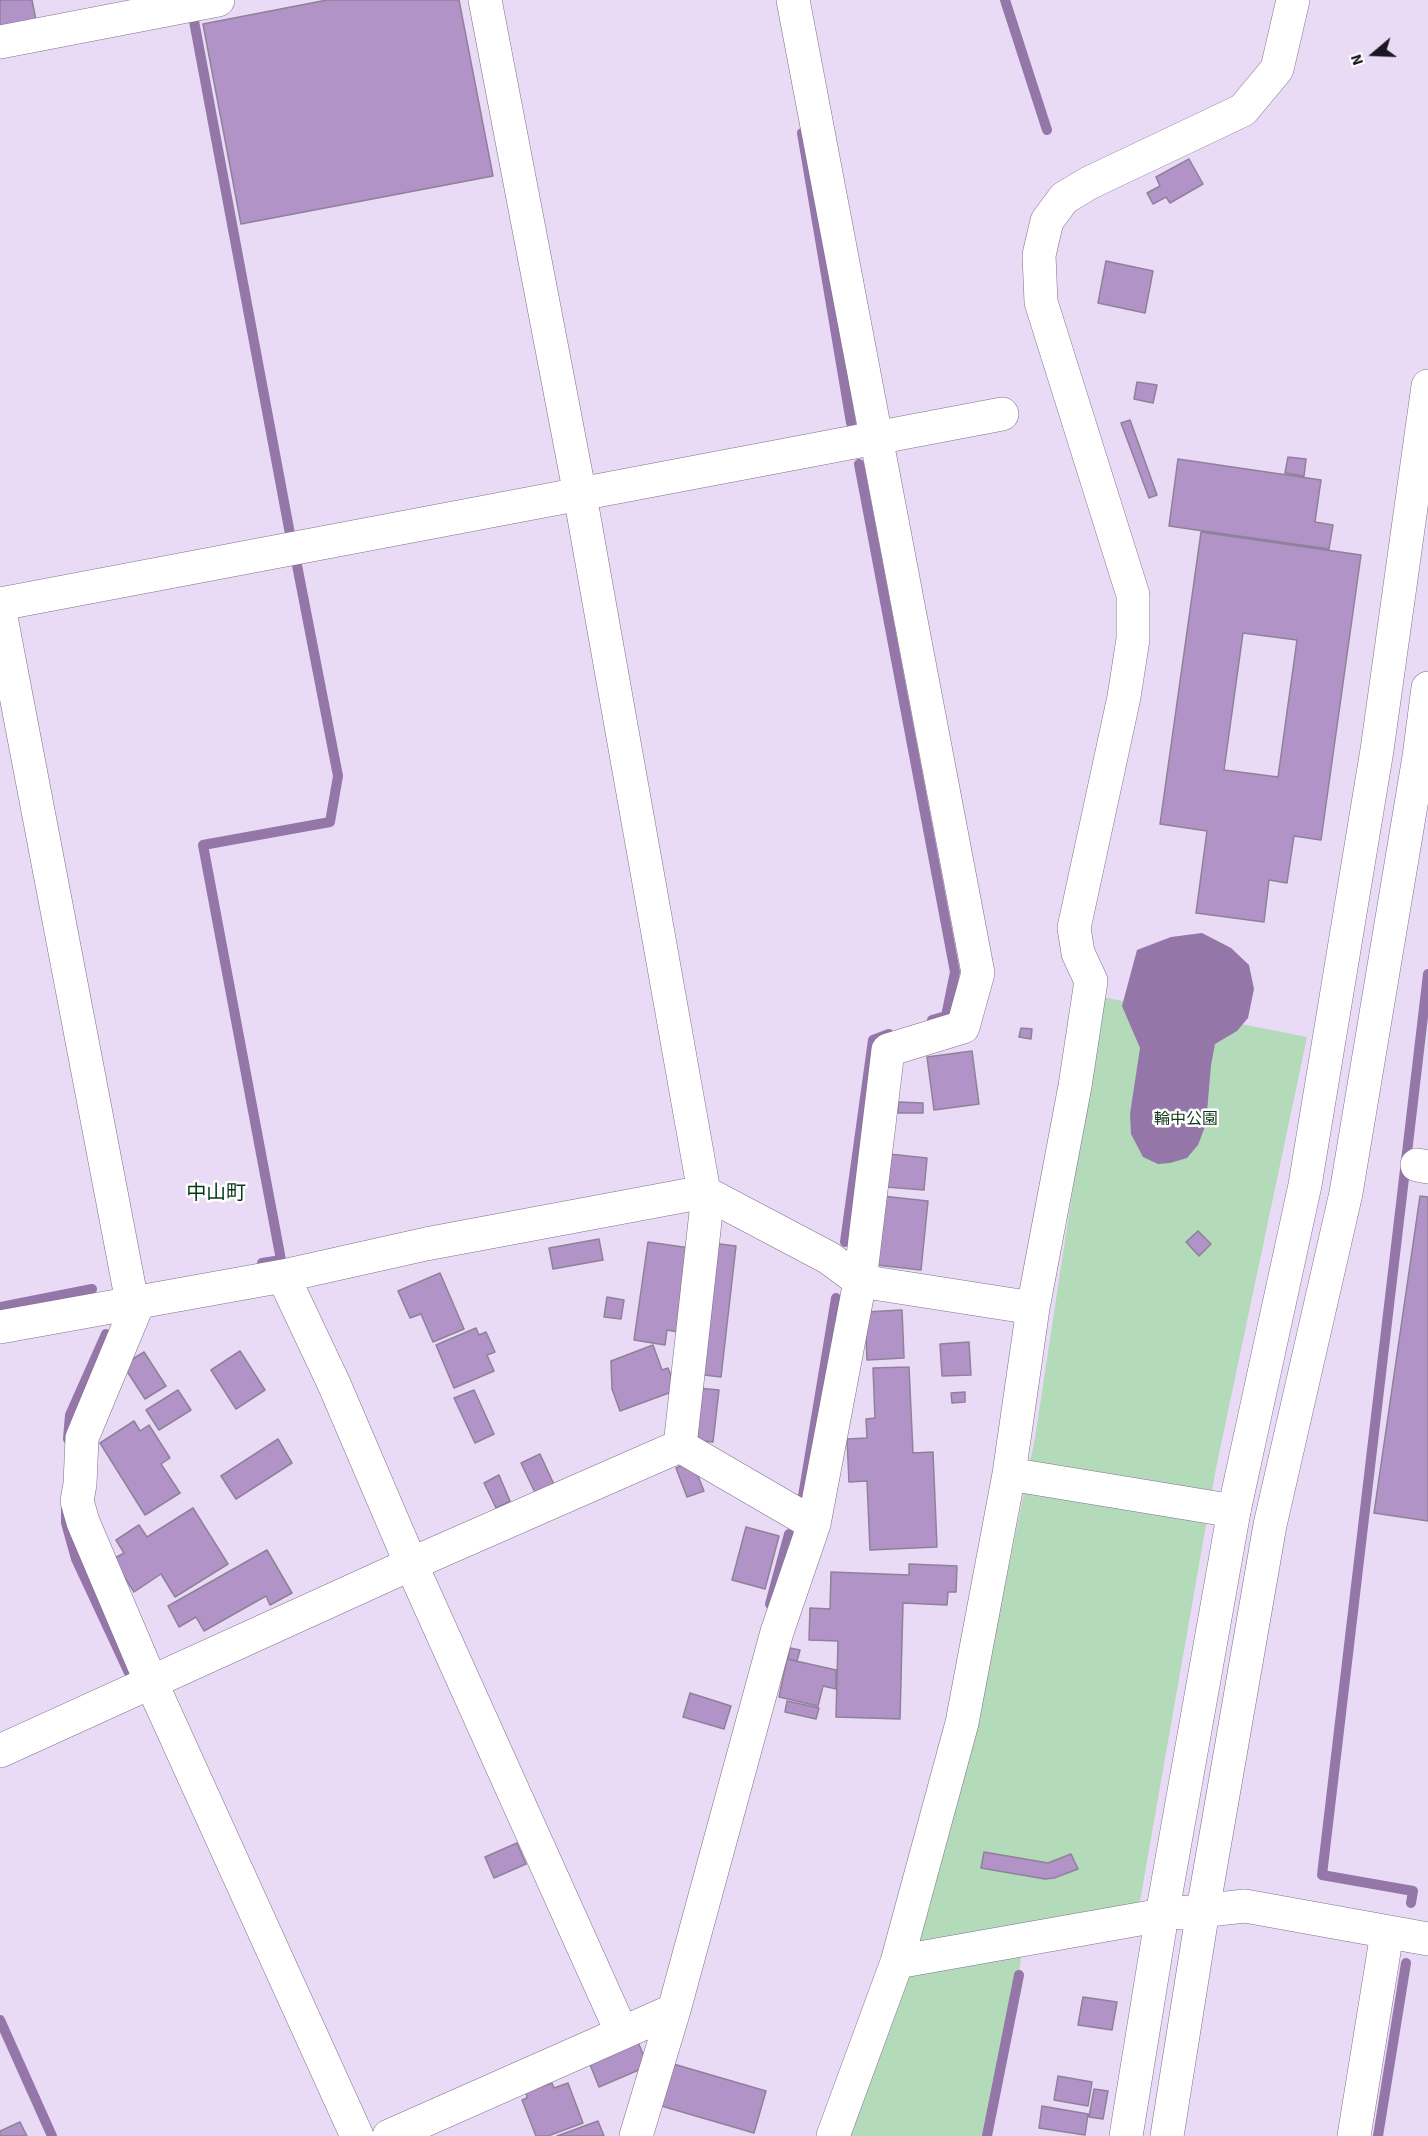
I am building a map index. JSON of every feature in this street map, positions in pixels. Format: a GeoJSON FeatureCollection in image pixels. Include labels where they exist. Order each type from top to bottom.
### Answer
{"type":"FeatureCollection","features":[{"type":"Feature","properties":{"kind":"street"},"geometry":{"type":"LineString","coordinates":[[0,42],[218,0]]}},
{"type":"Feature","properties":{"kind":"street"},"geometry":{"type":"LineString","coordinates":[[485,0],[580,495],[706,1193],[680,1446]]}},
{"type":"Feature","properties":{"kind":"street"},"geometry":{"type":"LineString","coordinates":[[636,2136],[674,2010],[777,1632],[814,1524],[860,1281],[888,1050],[963,1027],[978,973],[794,0]]}},
{"type":"Feature","properties":{"kind":"street"},"geometry":{"type":"LineString","coordinates":[[833,2136],[897,1962],[962,1723],[1009,1474],[1033,1308],[1075,1086],[1092,981],[1078,952],[1074,928],[1124,697],[1133,639],[1133,595],[1041,302],[1039,255],[1047,221],[1064,198],[1089,183],[1243,110],[1277,69],[1293,0]]}},
{"type":"Feature","properties":{"kind":"street"},"geometry":{"type":"LineString","coordinates":[[1126,2136],[1161,1915],[1234,1511],[1305,1185],[1377,750],[1428,386]]}},
{"type":"Feature","properties":{"kind":"street"},"geometry":{"type":"LineString","coordinates":[[0,604],[1002,414]]}},
{"type":"Feature","properties":{"kind":"street"},"geometry":{"type":"LineString","coordinates":[[0,612],[135,1301],[82,1438],[77,1501],[83,1522],[151,1682],[357,2136]]}},
{"type":"Feature","properties":{"kind":"street"},"geometry":{"type":"LineString","coordinates":[[1167,2136],[1203,1910],[1270,1525],[1346,1193],[1419,757],[1428,688]]}},
{"type":"Feature","properties":{"kind":"street"},"geometry":{"type":"LineString","coordinates":[[0,1327],[283,1276],[426,1244],[706,1193],[829,1258],[860,1281],[1033,1308]]}},
{"type":"Feature","properties":{"kind":"street"},"geometry":{"type":"LineString","coordinates":[[283,1276],[334,1384],[411,1564],[622,2033]]}},
{"type":"Feature","properties":{"kind":"street"},"geometry":{"type":"LineString","coordinates":[[680,1446],[814,1524]]}},
{"type":"Feature","properties":{"kind":"street"},"geometry":{"type":"LineString","coordinates":[[0,1751],[411,1564],[680,1446]]}},
{"type":"Feature","properties":{"kind":"street"},"geometry":{"type":"LineString","coordinates":[[1009,1474],[1234,1511]]}},
{"type":"Feature","properties":{"kind":"street"},"geometry":{"type":"LineString","coordinates":[[897,1962],[1161,1915],[1245,1906],[1428,1940]]}},
{"type":"Feature","properties":{"kind":"street"},"geometry":{"type":"LineString","coordinates":[[1354,2136],[1387,1933]]}},
{"type":"Feature","properties":{"kind":"street"},"geometry":{"type":"LineString","coordinates":[[389,2136],[674,2010]]}},
{"type":"Feature","properties":{"kind":"green space","name":"輪中公園"},"geometry":{"type":"Polygon","coordinates":[[[1102,997],[1307,1037],[1216,1468],[1134,1935],[1022,1947],[1019,1975],[987,2136],[847,2136],[976,1729],[1035,1438],[1102,997]]]}},
{"type":"Feature","properties":{"kind":"shaded area"},"geometry":{"type":"Polygon","coordinates":[[[1202,933],[1231,948],[1249,965],[1254,989],[1248,1018],[1237,1031],[1215,1044],[1206,1124],[1198,1145],[1187,1158],[1158,1164],[1143,1157],[1131,1134],[1130,1114],[1140,1048],[1122,1006],[1137,950],[1171,937],[1202,933]]]}},
{"type":"Feature","properties":{"kind":"building"},"geometry":{"type":"Polygon","coordinates":[[[0,0],[32,0],[36,20],[0,27],[0,0]]]}},
{"type":"Feature","properties":{"kind":"building"},"geometry":{"type":"Polygon","coordinates":[[[327,0],[459,0],[493,176],[241,224],[203,24],[327,0]]]}},
{"type":"Feature","properties":{"kind":"building"},"geometry":{"type":"Polygon","coordinates":[[[1189,159],[1203,184],[1170,203],[1166,197],[1153,204],[1147,193],[1160,186],[1156,177],[1189,159]]]}},
{"type":"Feature","properties":{"kind":"building"},"geometry":{"type":"Polygon","coordinates":[[[1106,261],[1153,271],[1145,313],[1098,303],[1106,261]]]}},
{"type":"Feature","properties":{"kind":"building"},"geometry":{"type":"Polygon","coordinates":[[[1137,382],[1157,385],[1153,403],[1134,399],[1137,382]]]}},
{"type":"Feature","properties":{"kind":"building"},"geometry":{"type":"Polygon","coordinates":[[[1130,420],[1157,495],[1149,498],[1121,423],[1130,420]]]}},
{"type":"Feature","properties":{"kind":"building"},"geometry":{"type":"Polygon","coordinates":[[[1288,457],[1306,459],[1304,476],[1285,473],[1288,457]]]}},
{"type":"Feature","properties":{"kind":"building"},"geometry":{"type":"Polygon","coordinates":[[[1178,459],[1321,480],[1315,522],[1333,525],[1329,549],[1169,526],[1178,459]]]}},
{"type":"Feature","properties":{"kind":"building"},"geometry":{"type":"Polygon","coordinates":[[[1201,532],[1361,555],[1321,840],[1294,836],[1287,883],[1269,880],[1264,922],[1196,913],[1207,831],[1160,824],[1201,532]],[[1243,633],[1224,770],[1278,777],[1297,640],[1243,633]]]}},
{"type":"Feature","properties":{"kind":"building"},"geometry":{"type":"Polygon","coordinates":[[[1021,1028],[1032,1029],[1031,1039],[1019,1037],[1021,1028]]]}},
{"type":"Feature","properties":{"kind":"building"},"geometry":{"type":"Polygon","coordinates":[[[972,1051],[979,1104],[934,1110],[927,1057],[972,1051]]]}},
{"type":"Feature","properties":{"kind":"building"},"geometry":{"type":"Polygon","coordinates":[[[898,1102],[923,1103],[923,1113],[898,1113],[898,1102]]]}},
{"type":"Feature","properties":{"kind":"building"},"geometry":{"type":"Polygon","coordinates":[[[889,1154],[927,1158],[924,1190],[886,1187],[889,1154]]]}},
{"type":"Feature","properties":{"kind":"building"},"geometry":{"type":"Polygon","coordinates":[[[882,1196],[928,1201],[921,1270],[876,1265],[882,1196]]]}},
{"type":"Feature","properties":{"kind":"building"},"geometry":{"type":"Polygon","coordinates":[[[1420,1196],[1428,1197],[1428,1521],[1374,1513],[1420,1196]]]}},
{"type":"Feature","properties":{"kind":"building"},"geometry":{"type":"Polygon","coordinates":[[[1198,1231],[1211,1244],[1199,1256],[1186,1242],[1198,1231]]]}},
{"type":"Feature","properties":{"kind":"building"},"geometry":{"type":"Polygon","coordinates":[[[599,1239],[603,1260],[553,1269],[549,1248],[599,1239]]]}},
{"type":"Feature","properties":{"kind":"building"},"geometry":{"type":"Polygon","coordinates":[[[648,1242],[690,1248],[678,1332],[667,1330],[665,1345],[634,1340],[648,1242]]]}},
{"type":"Feature","properties":{"kind":"building"},"geometry":{"type":"Polygon","coordinates":[[[712,1243],[736,1246],[721,1377],[696,1374],[712,1243]]]}},
{"type":"Feature","properties":{"kind":"building"},"geometry":{"type":"Polygon","coordinates":[[[440,1273],[464,1329],[433,1342],[421,1314],[410,1318],[398,1291],[440,1273]]]}},
{"type":"Feature","properties":{"kind":"building"},"geometry":{"type":"Polygon","coordinates":[[[607,1297],[624,1300],[621,1319],[604,1317],[607,1297]]]}},
{"type":"Feature","properties":{"kind":"building"},"geometry":{"type":"Polygon","coordinates":[[[902,1310],[904,1358],[867,1360],[865,1312],[902,1310]]]}},
{"type":"Feature","properties":{"kind":"building"},"geometry":{"type":"Polygon","coordinates":[[[476,1328],[479,1335],[486,1332],[495,1352],[487,1355],[494,1371],[454,1388],[436,1345],[476,1328]]]}},
{"type":"Feature","properties":{"kind":"building"},"geometry":{"type":"Polygon","coordinates":[[[969,1342],[971,1375],[942,1376],[940,1344],[969,1342]]]}},
{"type":"Feature","properties":{"kind":"building"},"geometry":{"type":"Polygon","coordinates":[[[653,1345],[662,1370],[668,1368],[677,1390],[620,1411],[612,1389],[611,1361],[653,1345]]]}},
{"type":"Feature","properties":{"kind":"building"},"geometry":{"type":"Polygon","coordinates":[[[240,1351],[265,1390],[236,1409],[211,1370],[240,1351]]]}},
{"type":"Feature","properties":{"kind":"building"},"geometry":{"type":"Polygon","coordinates":[[[144,1352],[166,1386],[145,1399],[123,1365],[144,1352]]]}},
{"type":"Feature","properties":{"kind":"building"},"geometry":{"type":"Polygon","coordinates":[[[909,1367],[913,1453],[933,1452],[937,1547],[870,1550],[867,1481],[849,1482],[847,1439],[867,1438],[866,1419],[875,1418],[873,1368],[909,1367]]]}},
{"type":"Feature","properties":{"kind":"building"},"geometry":{"type":"Polygon","coordinates":[[[698,1388],[719,1390],[713,1442],[692,1440],[698,1388]]]}},
{"type":"Feature","properties":{"kind":"building"},"geometry":{"type":"Polygon","coordinates":[[[178,1390],[191,1410],[159,1430],[146,1410],[178,1390]]]}},
{"type":"Feature","properties":{"kind":"building"},"geometry":{"type":"Polygon","coordinates":[[[474,1390],[494,1434],[475,1443],[454,1398],[474,1390]]]}},
{"type":"Feature","properties":{"kind":"building"},"geometry":{"type":"Polygon","coordinates":[[[965,1392],[965,1402],[952,1403],[951,1393],[965,1392]]]}},
{"type":"Feature","properties":{"kind":"building"},"geometry":{"type":"Polygon","coordinates":[[[134,1421],[140,1431],[149,1425],[170,1458],[161,1464],[180,1493],[145,1515],[100,1443],[134,1421]]]}},
{"type":"Feature","properties":{"kind":"building"},"geometry":{"type":"Polygon","coordinates":[[[278,1439],[292,1463],[236,1499],[221,1476],[278,1439]]]}},
{"type":"Feature","properties":{"kind":"building"},"geometry":{"type":"Polygon","coordinates":[[[540,1454],[557,1491],[538,1499],[521,1463],[540,1454]]]}},
{"type":"Feature","properties":{"kind":"building"},"geometry":{"type":"Polygon","coordinates":[[[692,1461],[704,1491],[687,1497],[676,1468],[692,1461]]]}},
{"type":"Feature","properties":{"kind":"building"},"geometry":{"type":"Polygon","coordinates":[[[499,1475],[510,1501],[496,1508],[484,1483],[499,1475]]]}},
{"type":"Feature","properties":{"kind":"building"},"geometry":{"type":"Polygon","coordinates":[[[193,1508],[228,1564],[175,1597],[161,1574],[134,1592],[113,1559],[124,1553],[116,1540],[139,1525],[147,1537],[193,1508]]]}},
{"type":"Feature","properties":{"kind":"building"},"geometry":{"type":"Polygon","coordinates":[[[746,1527],[779,1536],[765,1589],[732,1580],[746,1527]]]}},
{"type":"Feature","properties":{"kind":"building"},"geometry":{"type":"Polygon","coordinates":[[[267,1550],[292,1593],[270,1605],[266,1596],[204,1631],[196,1617],[179,1627],[168,1606],[267,1550]]]}},
{"type":"Feature","properties":{"kind":"building"},"geometry":{"type":"Polygon","coordinates":[[[909,1564],[957,1566],[956,1592],[948,1592],[947,1605],[903,1603],[900,1719],[836,1717],[838,1641],[809,1640],[810,1608],[830,1609],[831,1572],[909,1575],[909,1564]]]}},
{"type":"Feature","properties":{"kind":"building"},"geometry":{"type":"Polygon","coordinates":[[[790,1648],[800,1650],[797,1661],[788,1659],[790,1648]]]}},
{"type":"Feature","properties":{"kind":"building"},"geometry":{"type":"Polygon","coordinates":[[[787,1659],[836,1670],[836,1689],[823,1686],[818,1706],[779,1697],[787,1659]]]}},
{"type":"Feature","properties":{"kind":"building"},"geometry":{"type":"Polygon","coordinates":[[[690,1693],[731,1706],[724,1729],[683,1717],[690,1693]]]}},
{"type":"Feature","properties":{"kind":"building"},"geometry":{"type":"Polygon","coordinates":[[[787,1701],[819,1708],[816,1719],[785,1712],[787,1701]]]}},
{"type":"Feature","properties":{"kind":"building"},"geometry":{"type":"Polygon","coordinates":[[[517,1843],[526,1864],[494,1878],[485,1857],[517,1843]]]}},
{"type":"Feature","properties":{"kind":"building"},"geometry":{"type":"Polygon","coordinates":[[[984,1852],[1048,1863],[1071,1854],[1078,1869],[1045,1879],[981,1868],[984,1852]]]}},
{"type":"Feature","properties":{"kind":"building"},"geometry":{"type":"Polygon","coordinates":[[[1083,1997],[1117,2002],[1112,2030],[1078,2025],[1083,1997]]]}},
{"type":"Feature","properties":{"kind":"building"},"geometry":{"type":"Polygon","coordinates":[[[638,2042],[648,2066],[599,2087],[589,2062],[638,2042]]]}},
{"type":"Feature","properties":{"kind":"building"},"geometry":{"type":"Polygon","coordinates":[[[670,2063],[766,2091],[754,2133],[658,2105],[670,2063]]]}},
{"type":"Feature","properties":{"kind":"building"},"geometry":{"type":"Polygon","coordinates":[[[1058,2076],[1092,2082],[1088,2106],[1054,2100],[1058,2076]]]}},
{"type":"Feature","properties":{"kind":"building"},"geometry":{"type":"Polygon","coordinates":[[[552,2083],[554,2088],[568,2083],[583,2123],[548,2136],[536,2136],[522,2100],[527,2098],[526,2092],[552,2083]]]}},
{"type":"Feature","properties":{"kind":"building"},"geometry":{"type":"Polygon","coordinates":[[[1094,2089],[1108,2091],[1103,2119],[1089,2117],[1094,2089]]]}},
{"type":"Feature","properties":{"kind":"building"},"geometry":{"type":"Polygon","coordinates":[[[1042,2106],[1088,2114],[1085,2135],[1039,2128],[1042,2106]]]}},
{"type":"Feature","properties":{"kind":"building"},"geometry":{"type":"Polygon","coordinates":[[[598,2121],[604,2136],[557,2136],[598,2121]]]}},
{"type":"Feature","properties":{"kind":"building"},"geometry":{"type":"Polygon","coordinates":[[[20,2122],[27,2136],[0,2136],[0,2131],[20,2122]]]}},
{"type":"Feature","properties":{"kind":"waterway"},"geometry":{"type":"LineString","coordinates":[[1005,0],[1047,130]]}},
{"type":"Feature","properties":{"kind":"waterway"},"geometry":{"type":"LineString","coordinates":[[194,21],[290,534]]}},
{"type":"Feature","properties":{"kind":"waterway"},"geometry":{"type":"LineString","coordinates":[[802,133],[851,423]]}},
{"type":"Feature","properties":{"kind":"waterway"},"geometry":{"type":"LineString","coordinates":[[859,464],[955,972],[946,1016],[932,1020]]}},
{"type":"Feature","properties":{"kind":"waterway"},"geometry":{"type":"LineString","coordinates":[[262,1263],[281,1260],[203,845],[330,822],[338,776],[296,560]]}},
{"type":"Feature","properties":{"kind":"waterway"},"geometry":{"type":"LineString","coordinates":[[1411,1903],[1413,1891],[1322,1875],[1428,974]]}},
{"type":"Feature","properties":{"kind":"waterway"},"geometry":{"type":"LineString","coordinates":[[845,1242],[873,1040],[889,1034]]}},
{"type":"Feature","properties":{"kind":"waterway"},"geometry":{"type":"LineString","coordinates":[[0,1307],[92,1289]]}},
{"type":"Feature","properties":{"kind":"waterway"},"geometry":{"type":"LineString","coordinates":[[803,1496],[836,1298]]}},
{"type":"Feature","properties":{"kind":"waterway"},"geometry":{"type":"LineString","coordinates":[[68,1439],[70,1415],[106,1334]]}},
{"type":"Feature","properties":{"kind":"waterway"},"geometry":{"type":"LineString","coordinates":[[66,1508],[66,1523],[76,1559],[130,1675]]}},
{"type":"Feature","properties":{"kind":"waterway"},"geometry":{"type":"LineString","coordinates":[[770,1604],[789,1534]]}},
{"type":"Feature","properties":{"kind":"waterway"},"geometry":{"type":"LineString","coordinates":[[1378,2136],[1406,1963]]}},
{"type":"Feature","properties":{"kind":"waterway"},"geometry":{"type":"LineString","coordinates":[[987,2136],[1019,1975]]}},
{"type":"Feature","properties":{"kind":"waterway"},"geometry":{"type":"LineString","coordinates":[[0,2020],[52,2136]]}},
{"type":"Feature","properties":{"kind":"district","name":"中山町"},"geometry":{"type":"Point","coordinates":[216,1195]}}]}
